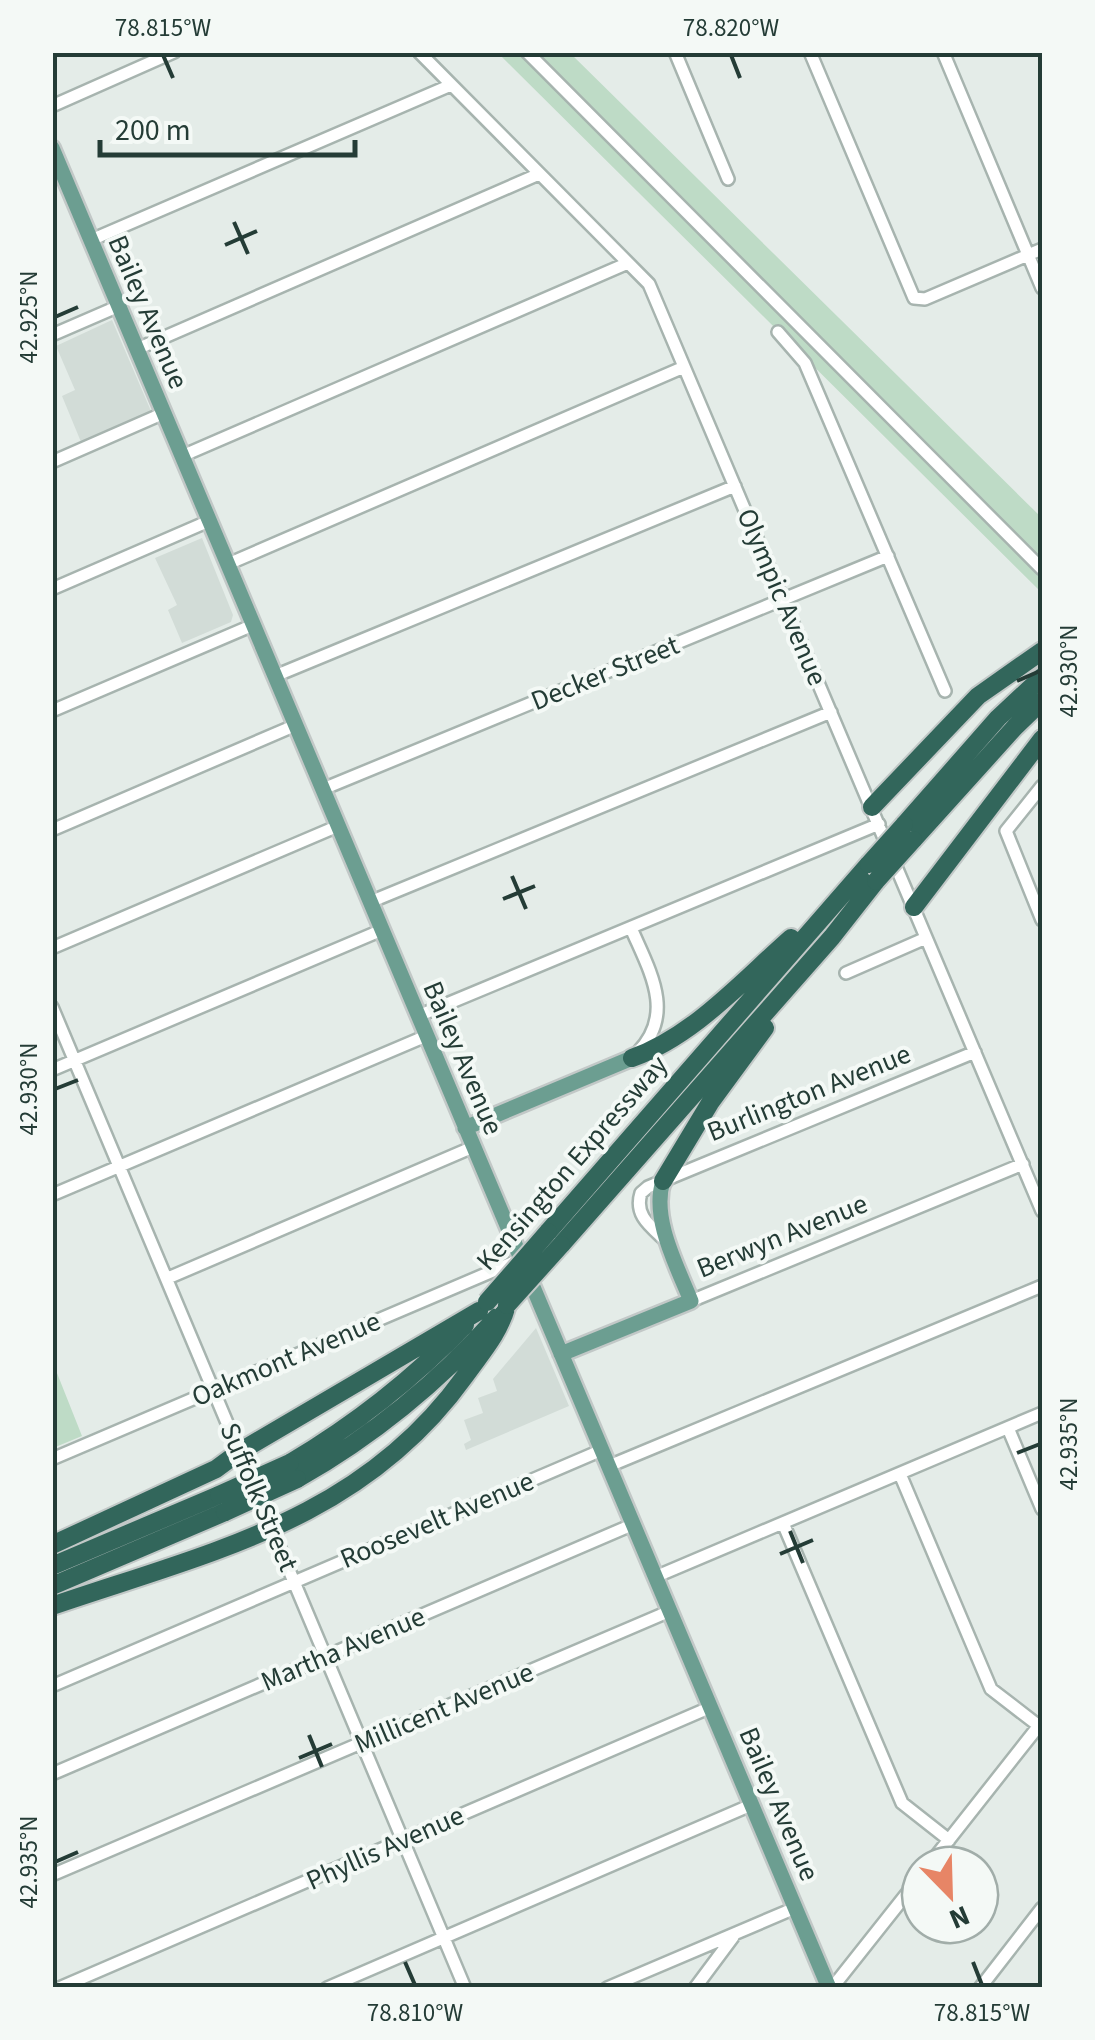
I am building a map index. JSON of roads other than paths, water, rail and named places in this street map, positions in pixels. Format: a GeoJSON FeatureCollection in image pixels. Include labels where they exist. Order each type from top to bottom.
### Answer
{"type":"FeatureCollection","features":[{"type":"Feature","properties":{"kind":"highway"},"geometry":{"type":"LineString","coordinates":[[875,816],[965,708],[997,680],[1042,651]]}},
{"type":"Feature","properties":{"kind":"highway","name":"Kensington Expressway"},"geometry":{"type":"LineString","coordinates":[[490,1316],[508,1305],[554,1239],[832,937],[998,718],[1042,677]]}},
{"type":"Feature","properties":{"kind":"highway","name":"Kensington Expressway"},"geometry":{"type":"LineString","coordinates":[[52,1586],[376,1430],[414,1400],[490,1316],[869,864],[908,833],[1042,701]]}},
{"type":"Feature","properties":{"kind":"highway"},"geometry":{"type":"LineString","coordinates":[[914,907],[1042,739]]}},
{"type":"Feature","properties":{"kind":"highway"},"geometry":{"type":"LineString","coordinates":[[632,1058],[701,1018],[844,892]]}},
{"type":"Feature","properties":{"kind":"highway"},"geometry":{"type":"LineString","coordinates":[[663,1181],[710,1102],[832,937]]}},
{"type":"Feature","properties":{"kind":"highway"},"geometry":{"type":"LineString","coordinates":[[52,1545],[205,1475],[240,1452],[490,1316]]}},
{"type":"Feature","properties":{"kind":"highway"},"geometry":{"type":"LineString","coordinates":[[52,1606],[272,1528],[338,1496],[387,1462],[438,1412],[490,1316]]}},
{"type":"Feature","properties":{"kind":"highway","name":"Kensington Expressway"},"geometry":{"type":"LineString","coordinates":[[52,1566],[222,1504]]}},
{"type":"Feature","properties":{"kind":"main road","name":"Bailey Avenue"},"geometry":{"type":"LineString","coordinates":[[52,148],[831,1988]]}},
{"type":"Feature","properties":{"kind":"main road"},"geometry":{"type":"LineString","coordinates":[[466,1128],[632,1058]]}},
{"type":"Feature","properties":{"kind":"main road"},"geometry":{"type":"LineString","coordinates":[[663,1181],[658,1204],[667,1242],[691,1301]]}},
{"type":"Feature","properties":{"kind":"main road","name":"Berwyn Avenue"},"geometry":{"type":"LineString","coordinates":[[561,1354],[691,1301]]}},
{"type":"Feature","properties":{"kind":"street"},"geometry":{"type":"LineString","coordinates":[[52,106],[174,52]]}},
{"type":"Feature","properties":{"kind":"street","name":"Olympic Avenue"},"geometry":{"type":"LineString","coordinates":[[419,52],[651,288],[1042,1211]]}},
{"type":"Feature","properties":{"kind":"street"},"geometry":{"type":"LineString","coordinates":[[527,52],[1042,569]]}},
{"type":"Feature","properties":{"kind":"street"},"geometry":{"type":"LineString","coordinates":[[675,52],[728,179]]}},
{"type":"Feature","properties":{"kind":"street"},"geometry":{"type":"LineString","coordinates":[[810,52],[912,295],[921,300],[1042,249]]}},
{"type":"Feature","properties":{"kind":"street"},"geometry":{"type":"LineString","coordinates":[[943,52],[1042,288]]}},
{"type":"Feature","properties":{"kind":"street"},"geometry":{"type":"LineString","coordinates":[[91,240],[451,85]]}},
{"type":"Feature","properties":{"kind":"street"},"geometry":{"type":"LineString","coordinates":[[137,349],[540,174]]}},
{"type":"Feature","properties":{"kind":"street"},"geometry":{"type":"LineString","coordinates":[[182,456],[628,263]]}},
{"type":"Feature","properties":{"kind":"street"},"geometry":{"type":"LineString","coordinates":[[52,335],[119,306]]}},
{"type":"Feature","properties":{"kind":"street"},"geometry":{"type":"LineString","coordinates":[[778,332],[805,364],[945,691]]}},
{"type":"Feature","properties":{"kind":"street"},"geometry":{"type":"LineString","coordinates":[[228,564],[684,367]]}},
{"type":"Feature","properties":{"kind":"street"},"geometry":{"type":"LineString","coordinates":[[52,462],[164,413]]}},
{"type":"Feature","properties":{"kind":"street"},"geometry":{"type":"LineString","coordinates":[[275,676],[735,486]]}},
{"type":"Feature","properties":{"kind":"street"},"geometry":{"type":"LineString","coordinates":[[52,589],[209,521]]}},
{"type":"Feature","properties":{"kind":"street","name":"Decker Street"},"geometry":{"type":"LineString","coordinates":[[322,789],[888,556]]}},
{"type":"Feature","properties":{"kind":"street"},"geometry":{"type":"LineString","coordinates":[[52,711],[253,625]]}},
{"type":"Feature","properties":{"kind":"street"},"geometry":{"type":"LineString","coordinates":[[370,902],[830,712]]}},
{"type":"Feature","properties":{"kind":"street"},"geometry":{"type":"LineString","coordinates":[[52,830],[296,725]]}},
{"type":"Feature","properties":{"kind":"street"},"geometry":{"type":"LineString","coordinates":[[1042,786],[1006,831],[1042,920]]}},
{"type":"Feature","properties":{"kind":"street"},"geometry":{"type":"LineString","coordinates":[[418,1016],[632,928],[875,816]]}},
{"type":"Feature","properties":{"kind":"street"},"geometry":{"type":"LineString","coordinates":[[52,948],[338,826]]}},
{"type":"Feature","properties":{"kind":"street"},"geometry":{"type":"LineString","coordinates":[[632,928],[655,985],[659,1016],[653,1033],[632,1058]]}},
{"type":"Feature","properties":{"kind":"street"},"geometry":{"type":"LineString","coordinates":[[52,1070],[382,930]]}},
{"type":"Feature","properties":{"kind":"street"},"geometry":{"type":"LineString","coordinates":[[846,973],[926,938]]}},
{"type":"Feature","properties":{"kind":"street","name":"Suffolk Street"},"geometry":{"type":"LineString","coordinates":[[52,1007],[464,1988]]}},
{"type":"Feature","properties":{"kind":"street"},"geometry":{"type":"LineString","coordinates":[[52,1195],[426,1036]]}},
{"type":"Feature","properties":{"kind":"street","name":"Burlington Avenue"},"geometry":{"type":"LineString","coordinates":[[663,1181],[975,1052]]}},
{"type":"Feature","properties":{"kind":"street"},"geometry":{"type":"LineString","coordinates":[[168,1278],[474,1147]]}},
{"type":"Feature","properties":{"kind":"street","name":"Berwyn Avenue"},"geometry":{"type":"LineString","coordinates":[[691,1301],[1022,1164]]}},
{"type":"Feature","properties":{"kind":"street","name":"Oakmont Avenue"},"geometry":{"type":"LineString","coordinates":[[52,1459],[520,1259]]}},
{"type":"Feature","properties":{"kind":"street","name":"Roosevelt Avenue"},"geometry":{"type":"LineString","coordinates":[[52,1686],[295,1582],[1042,1286]]}},
{"type":"Feature","properties":{"kind":"street"},"geometry":{"type":"LineString","coordinates":[[655,1577],[1042,1413]]}},
{"type":"Feature","properties":{"kind":"street"},"geometry":{"type":"LineString","coordinates":[[1008,1428],[1042,1510]]}},
{"type":"Feature","properties":{"kind":"street"},"geometry":{"type":"LineString","coordinates":[[900,1474],[991,1688],[1041,1723],[945,1845]]}},
{"type":"Feature","properties":{"kind":"street"},"geometry":{"type":"LineString","coordinates":[[783,1523],[902,1803],[949,1840]]}},
{"type":"Feature","properties":{"kind":"street","name":"Martha Avenue"},"geometry":{"type":"LineString","coordinates":[[52,1774],[634,1524]]}},
{"type":"Feature","properties":{"kind":"street","name":"Millicent Avenue"},"geometry":{"type":"LineString","coordinates":[[52,1876],[670,1612]]}},
{"type":"Feature","properties":{"kind":"street","name":"Phyllis Avenue"},"geometry":{"type":"LineString","coordinates":[[59,1988],[711,1707]]}},
{"type":"Feature","properties":{"kind":"street"},"geometry":{"type":"LineString","coordinates":[[327,1988],[752,1805]]}},
{"type":"Feature","properties":{"kind":"street"},"geometry":{"type":"LineString","coordinates":[[831,1988],[900,1902]]}},
{"type":"Feature","properties":{"kind":"street"},"geometry":{"type":"LineString","coordinates":[[606,1988],[795,1908]]}},
{"type":"Feature","properties":{"kind":"street"},"geometry":{"type":"LineString","coordinates":[[980,1988],[1042,1908]]}},
{"type":"Feature","properties":{"kind":"street"},"geometry":{"type":"LineString","coordinates":[[694,1988],[735,1933]]}}]}
